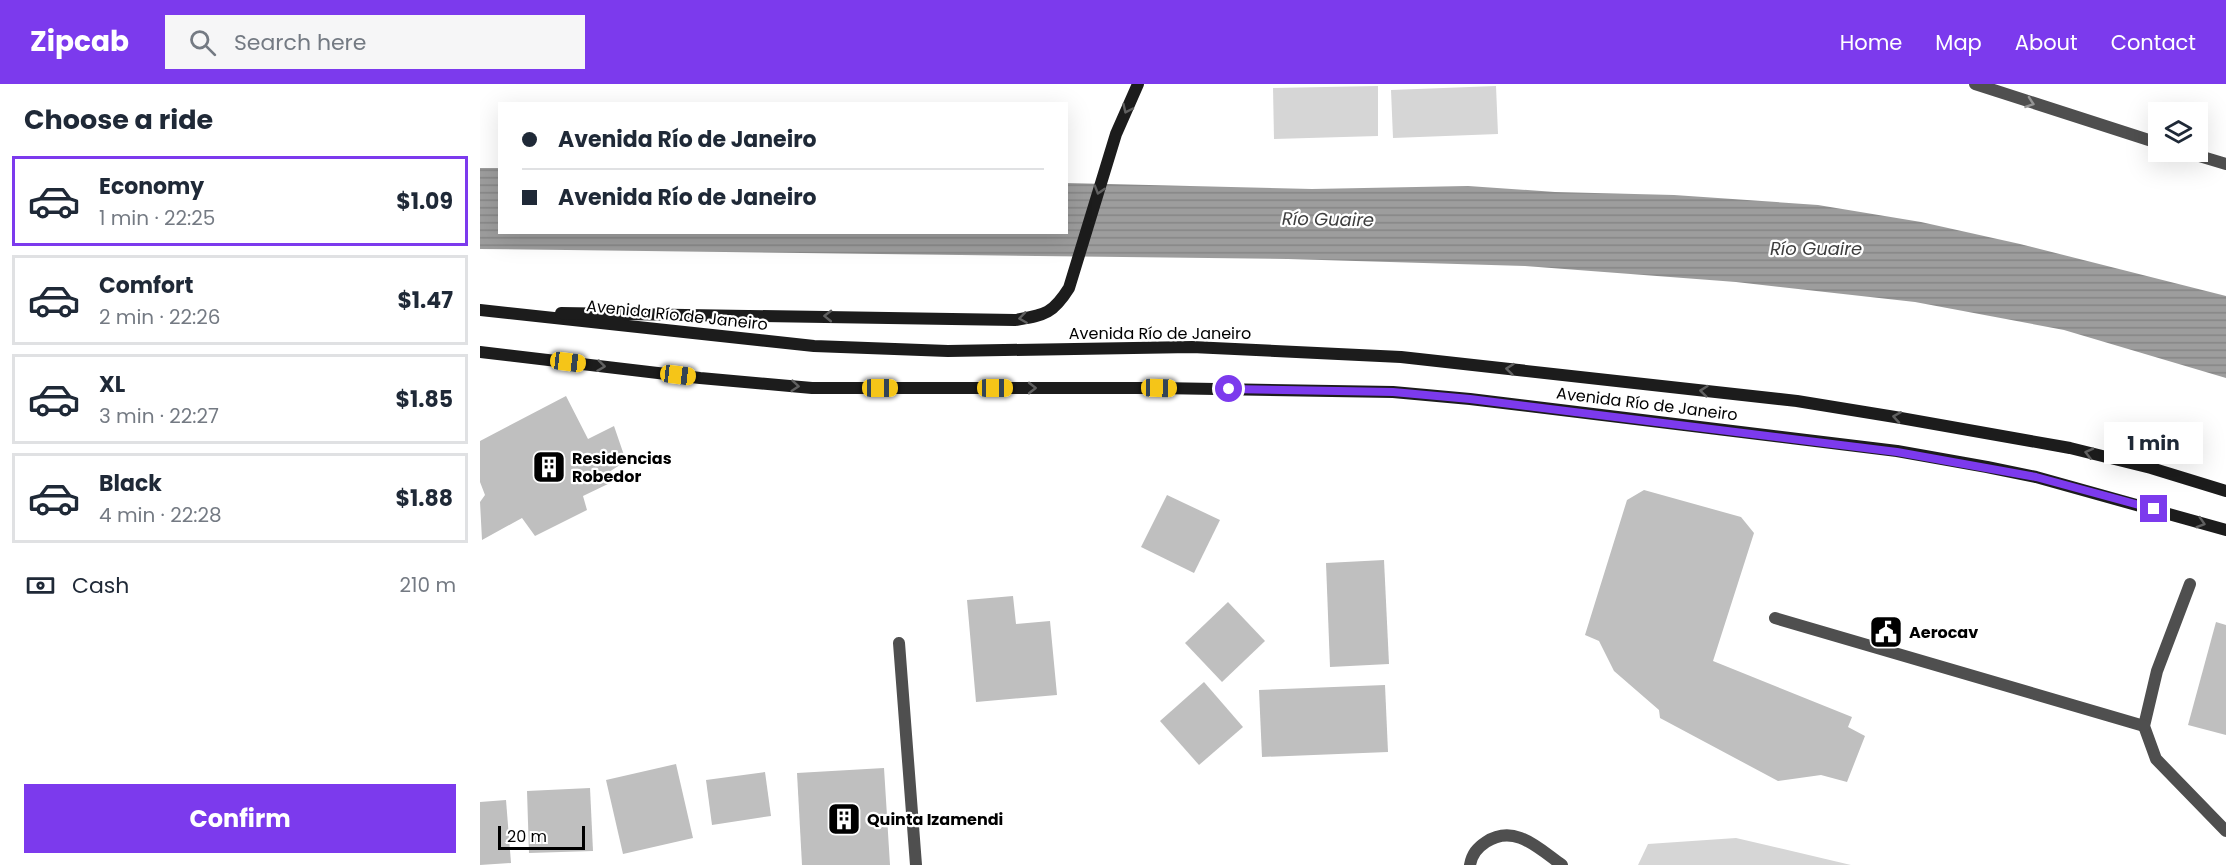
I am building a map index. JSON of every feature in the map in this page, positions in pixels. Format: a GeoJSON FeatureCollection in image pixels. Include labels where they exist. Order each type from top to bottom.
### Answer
{"type":"FeatureCollection","features":[{"type":"Feature","properties":{"kind":"street"},"geometry":{"type":"LineString","coordinates":[[526,315],[584,311],[1015,320],[1045,315],[1058,306],[1069,288],[1116,134],[1138,84]]}},
{"type":"Feature","properties":{"kind":"street"},"geometry":{"type":"LineString","coordinates":[[1975,84],[2148,140]]}},
{"type":"Feature","properties":{"kind":"street"},"geometry":{"type":"LineString","coordinates":[[2208,159],[2226,164]]}},
{"type":"Feature","properties":{"kind":"street","name":"Avenida Río de Janeiro"},"geometry":{"type":"LineString","coordinates":[[480,310],[814,346],[948,351],[1192,347],[1401,357],[1786,400],[1885,415],[2070,448],[2151,468],[2226,491]]}},
{"type":"Feature","properties":{"kind":"street","name":"Avenida Río de Janeiro"},"geometry":{"type":"LineString","coordinates":[[480,352],[700,378],[812,388],[1159,388],[1393,392],[1470,399],[1897,452],[1976,465],[2036,477],[2226,530]]}},
{"type":"Feature","properties":{"kind":"street"},"geometry":{"type":"LineString","coordinates":[[2190,584],[2157,671],[2144,726],[2156,759],[2226,831]]}},
{"type":"Feature","properties":{"kind":"street"},"geometry":{"type":"LineString","coordinates":[[1775,618],[2144,726]]}},
{"type":"Feature","properties":{"kind":"street"},"geometry":{"type":"LineString","coordinates":[[900,643],[916,865]]}},
{"type":"Feature","properties":{"kind":"street"},"geometry":{"type":"LineString","coordinates":[[1470,865],[1477,848],[1507,833],[1519,835],[1563,865]]}},
{"type":"Feature","properties":{"kind":"shaded area"},"geometry":{"type":"Polygon","coordinates":[[[1378,86],[1378,136],[1274,139],[1273,88],[1378,86]]]}},
{"type":"Feature","properties":{"kind":"shaded area"},"geometry":{"type":"Polygon","coordinates":[[[1496,86],[1498,134],[1393,138],[1391,90],[1496,86]]]}},
{"type":"Feature","properties":{"kind":"shaded area"},"geometry":{"type":"Polygon","coordinates":[[[1736,838],[1851,865],[1638,865],[1648,844],[1736,838]]]}},
{"type":"Feature","properties":{"kind":"water","name":"Río Guaire"},"geometry":{"type":"Polygon","coordinates":[[[480,168],[498,168],[498,234],[1068,234],[1068,183],[1312,189],[1468,186],[1555,192],[1674,195],[1818,205],[1921,222],[2020,244],[2226,296],[2226,378],[2064,330],[1915,302],[1736,282],[1525,266],[1288,259],[480,249],[480,168]]]}},
{"type":"Feature","properties":{"kind":"building","name":"Residencias Robedor"},"geometry":{"type":"Polygon","coordinates":[[[566,396],[588,439],[614,426],[626,461],[609,472],[610,483],[583,496],[587,510],[535,536],[522,518],[482,540],[480,502],[485,495],[480,482],[480,441],[566,396]]]}},
{"type":"Feature","properties":{"kind":"building"},"geometry":{"type":"Polygon","coordinates":[[[1644,490],[1741,517],[1754,533],[1713,661],[1852,717],[1848,727],[1865,736],[1847,782],[1821,775],[1778,781],[1660,718],[1659,710],[1614,671],[1599,641],[1585,635],[1627,500],[1644,490]]]}},
{"type":"Feature","properties":{"kind":"building"},"geometry":{"type":"Polygon","coordinates":[[[1167,495],[1220,520],[1194,573],[1141,547],[1167,495]]]}},
{"type":"Feature","properties":{"kind":"building"},"geometry":{"type":"Polygon","coordinates":[[[1384,560],[1389,664],[1330,667],[1326,563],[1384,560]]]}},
{"type":"Feature","properties":{"kind":"building"},"geometry":{"type":"Polygon","coordinates":[[[1013,596],[1016,624],[1050,621],[1057,695],[976,702],[967,600],[1013,596]]]}},
{"type":"Feature","properties":{"kind":"building"},"geometry":{"type":"Polygon","coordinates":[[[1228,602],[1265,641],[1222,682],[1185,643],[1228,602]]]}},
{"type":"Feature","properties":{"kind":"building"},"geometry":{"type":"Polygon","coordinates":[[[2216,622],[2226,625],[2226,735],[2188,725],[2216,622]]]}},
{"type":"Feature","properties":{"kind":"building"},"geometry":{"type":"Polygon","coordinates":[[[1204,682],[1243,727],[1199,765],[1160,721],[1204,682]]]}},
{"type":"Feature","properties":{"kind":"building"},"geometry":{"type":"Polygon","coordinates":[[[1385,685],[1388,752],[1262,757],[1259,690],[1385,685]]]}},
{"type":"Feature","properties":{"kind":"building"},"geometry":{"type":"Polygon","coordinates":[[[676,764],[693,838],[623,854],[606,780],[676,764]]]}},
{"type":"Feature","properties":{"kind":"building","name":"Quinta Izamendi"},"geometry":{"type":"Polygon","coordinates":[[[884,768],[890,865],[802,865],[797,773],[884,768]]]}},
{"type":"Feature","properties":{"kind":"building"},"geometry":{"type":"Polygon","coordinates":[[[765,772],[771,816],[712,825],[706,780],[765,772]]]}},
{"type":"Feature","properties":{"kind":"building"},"geometry":{"type":"Polygon","coordinates":[[[590,788],[593,851],[529,853],[527,791],[590,788]]]}},
{"type":"Feature","properties":{"kind":"building"},"geometry":{"type":"Polygon","coordinates":[[[506,800],[511,863],[480,865],[480,802],[506,800]]]}},
{"type":"Feature","properties":{"kind":"place","name":"Residencias Robedor"},"geometry":{"type":"Point","coordinates":[549,467]}},
{"type":"Feature","properties":{"kind":"place","name":"Aerocav"},"geometry":{"type":"Point","coordinates":[1886,632]}},
{"type":"Feature","properties":{"kind":"place","name":"Quinta Izamendi"},"geometry":{"type":"Point","coordinates":[844,819]}},
{"type":"Feature","properties":{"kind":"route"},"geometry":{"type":"LineString","coordinates":[[1229,389],[1393,392],[1470,399],[1897,452],[2036,477],[2154,509]]}}]}
